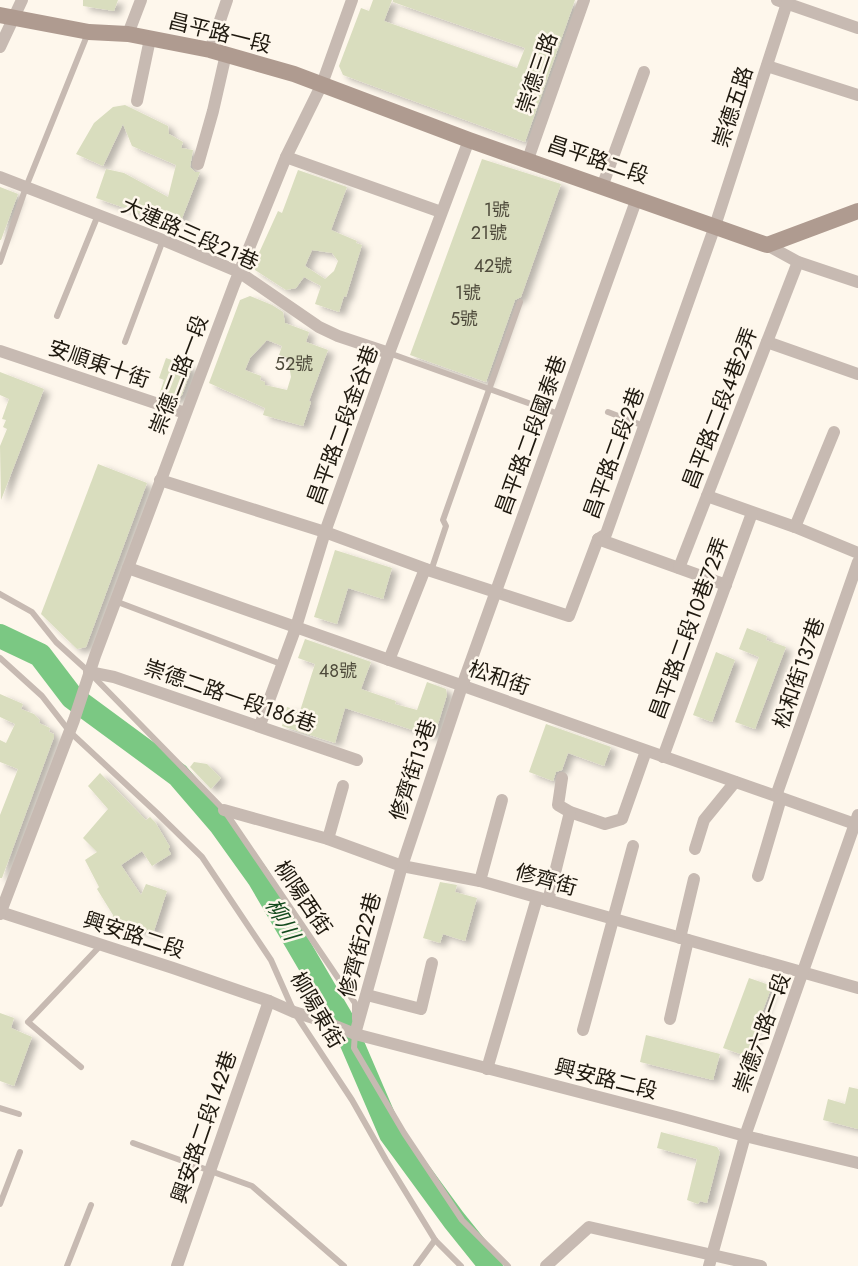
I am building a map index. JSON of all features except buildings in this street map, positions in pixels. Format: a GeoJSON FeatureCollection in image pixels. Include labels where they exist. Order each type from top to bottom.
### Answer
{"type":"FeatureCollection","features":[{"type":"Feature","properties":{"kind":"street"},"geometry":{"type":"LineString","coordinates":[[0,47],[7,17],[21,0]]}},
{"type":"Feature","properties":{"kind":"street"},"geometry":{"type":"LineString","coordinates":[[128,34],[141,0]]}},
{"type":"Feature","properties":{"kind":"street"},"geometry":{"type":"LineString","coordinates":[[198,164],[213,111],[218,52],[227,0]]}},
{"type":"Feature","properties":{"kind":"street","name":"崇德二路一段"},"geometry":{"type":"LineString","coordinates":[[70,732],[115,601],[239,272],[286,157],[322,84],[352,0]]}},
{"type":"Feature","properties":{"kind":"street","name":"崇德三路"},"geometry":{"type":"LineString","coordinates":[[528,159],[584,0]]}},
{"type":"Feature","properties":{"kind":"street"},"geometry":{"type":"LineString","coordinates":[[784,1],[858,28]]}},
{"type":"Feature","properties":{"kind":"street","name":"崇德五路"},"geometry":{"type":"LineString","coordinates":[[716,226],[767,66],[784,1]]}},
{"type":"Feature","properties":{"kind":"street","name":"昌平路一段"},"geometry":{"type":"LineString","coordinates":[[7,17],[88,32],[128,34],[218,52],[322,84]]}},
{"type":"Feature","properties":{"kind":"street"},"geometry":{"type":"LineString","coordinates":[[136,101],[150,39]]}},
{"type":"Feature","properties":{"kind":"street"},"geometry":{"type":"LineString","coordinates":[[767,66],[858,95]]}},
{"type":"Feature","properties":{"kind":"street"},"geometry":{"type":"LineString","coordinates":[[602,187],[644,72]]}},
{"type":"Feature","properties":{"kind":"street","name":"昌平路二段"},"geometry":{"type":"LineString","coordinates":[[322,84],[469,140],[767,245]]}},
{"type":"Feature","properties":{"kind":"street","name":"昌平路二段金谷巷"},"geometry":{"type":"LineString","coordinates":[[260,725],[296,627],[326,532],[389,353],[469,140]]}},
{"type":"Feature","properties":{"kind":"street"},"geometry":{"type":"LineString","coordinates":[[286,157],[441,212]]}},
{"type":"Feature","properties":{"kind":"street","name":"大連路三段21巷"},"geometry":{"type":"LineString","coordinates":[[0,177],[239,272],[320,327],[338,336],[389,353]]}},
{"type":"Feature","properties":{"kind":"street","name":"昌平路二段國泰巷"},"geometry":{"type":"LineString","coordinates":[[462,686],[637,198]]}},
{"type":"Feature","properties":{"kind":"street"},"geometry":{"type":"LineString","coordinates":[[767,245],[858,211]]}},
{"type":"Feature","properties":{"kind":"street","name":"昌平路二段2巷"},"geometry":{"type":"LineString","coordinates":[[495,593],[569,616],[598,539],[606,534],[716,226]]}},
{"type":"Feature","properties":{"kind":"street"},"geometry":{"type":"LineString","coordinates":[[767,245],[798,262],[858,282]]}},
{"type":"Feature","properties":{"kind":"street","name":"昌平路二段4巷2弄"},"geometry":{"type":"LineString","coordinates":[[679,568],[798,262]]}},
{"type":"Feature","properties":{"kind":"street"},"geometry":{"type":"LineString","coordinates":[[767,342],[858,374]]}},
{"type":"Feature","properties":{"kind":"street","name":"安順東十街"},"geometry":{"type":"LineString","coordinates":[[0,351],[185,413]]}},
{"type":"Feature","properties":{"kind":"street"},"geometry":{"type":"LineString","coordinates":[[795,527],[834,432]]}},
{"type":"Feature","properties":{"kind":"street"},"geometry":{"type":"LineString","coordinates":[[160,480],[326,532],[495,593]]}},
{"type":"Feature","properties":{"kind":"street"},"geometry":{"type":"LineString","coordinates":[[707,496],[795,527],[858,553]]}},
{"type":"Feature","properties":{"kind":"street","name":"昌平路二段10巷72弄"},"geometry":{"type":"LineString","coordinates":[[663,757],[752,513]]}},
{"type":"Feature","properties":{"kind":"street"},"geometry":{"type":"LineString","coordinates":[[598,539],[726,585]]}},
{"type":"Feature","properties":{"kind":"street","name":"松和街137巷"},"geometry":{"type":"LineString","coordinates":[[758,876],[778,797],[858,562]]}},
{"type":"Feature","properties":{"kind":"street","name":"松和街"},"geometry":{"type":"LineString","coordinates":[[128,568],[663,757],[857,822]]}},
{"type":"Feature","properties":{"kind":"street"},"geometry":{"type":"LineString","coordinates":[[389,660],[428,570]]}},
{"type":"Feature","properties":{"kind":"street","name":"崇德二路一段186巷"},"geometry":{"type":"LineString","coordinates":[[87,678],[114,677],[357,760]]}},
{"type":"Feature","properties":{"kind":"street","name":"修齊街13巷"},"geometry":{"type":"LineString","coordinates":[[402,866],[462,686]]}},
{"type":"Feature","properties":{"kind":"street"},"geometry":{"type":"LineString","coordinates":[[0,913],[70,732]]}},
{"type":"Feature","properties":{"kind":"street"},"geometry":{"type":"LineString","coordinates":[[562,778],[558,805],[570,812],[605,824],[622,819],[646,751]]}},
{"type":"Feature","properties":{"kind":"street"},"geometry":{"type":"LineString","coordinates":[[695,849],[704,820],[735,782]]}},
{"type":"Feature","properties":{"kind":"street"},"geometry":{"type":"LineString","coordinates":[[328,839],[343,786]]}},
{"type":"Feature","properties":{"kind":"street"},"geometry":{"type":"LineString","coordinates":[[480,882],[502,800]]}},
{"type":"Feature","properties":{"kind":"street","name":"修齊街"},"geometry":{"type":"LineString","coordinates":[[224,810],[328,839],[402,866],[480,882],[858,987]]}},
{"type":"Feature","properties":{"kind":"street"},"geometry":{"type":"LineString","coordinates":[[487,1068],[570,812]]}},
{"type":"Feature","properties":{"kind":"street","name":"崇德六路一段"},"geometry":{"type":"LineString","coordinates":[[711,1261],[745,1136],[857,822]]}},
{"type":"Feature","properties":{"kind":"street"},"geometry":{"type":"LineString","coordinates":[[583,1030],[633,846]]}},
{"type":"Feature","properties":{"kind":"street","name":"修齊街22巷"},"geometry":{"type":"LineString","coordinates":[[350,1032],[367,995],[402,866]]}},
{"type":"Feature","properties":{"kind":"street"},"geometry":{"type":"LineString","coordinates":[[670,1019],[694,879]]}},
{"type":"Feature","properties":{"kind":"street","name":"興安路二段"},"geometry":{"type":"LineString","coordinates":[[0,913],[102,944],[269,1001],[350,1032],[745,1136],[858,1163]]}},
{"type":"Feature","properties":{"kind":"street"},"geometry":{"type":"LineString","coordinates":[[367,995],[421,1008],[432,963]]}},
{"type":"Feature","properties":{"kind":"street","name":"興安路二段142巷"},"geometry":{"type":"LineString","coordinates":[[177,1266],[269,1001]]}},
{"type":"Feature","properties":{"kind":"street"},"geometry":{"type":"LineString","coordinates":[[546,1266],[589,1227],[711,1261],[761,1266]]}},
{"type":"Feature","properties":{"kind":"lane"},"geometry":{"type":"LineString","coordinates":[[0,262],[26,187],[88,32]]}},
{"type":"Feature","properties":{"kind":"lane"},"geometry":{"type":"LineString","coordinates":[[57,316],[98,215]]}},
{"type":"Feature","properties":{"kind":"lane"},"geometry":{"type":"LineString","coordinates":[[125,342],[163,240]]}},
{"type":"Feature","properties":{"kind":"lane"},"geometry":{"type":"LineString","coordinates":[[428,570],[446,526],[443,520],[520,302]]}},
{"type":"Feature","properties":{"kind":"lane"},"geometry":{"type":"LineString","coordinates":[[389,353],[559,414]]}},
{"type":"Feature","properties":{"kind":"lane"},"geometry":{"type":"LineString","coordinates":[[608,412],[645,426]]}},
{"type":"Feature","properties":{"kind":"lane","name":"柳陽西街"},"geometry":{"type":"LineString","coordinates":[[0,594],[32,612],[87,678],[224,810],[355,1003],[350,1032],[354,1048],[404,1133],[462,1220],[508,1266]]}},
{"type":"Feature","properties":{"kind":"lane"},"geometry":{"type":"LineString","coordinates":[[115,601],[281,664]]}},
{"type":"Feature","properties":{"kind":"lane","name":"柳陽東街"},"geometry":{"type":"LineString","coordinates":[[0,658],[42,696],[70,732],[202,857],[271,960],[294,1012],[352,1100],[435,1240],[461,1266]]}},
{"type":"Feature","properties":{"kind":"lane"},"geometry":{"type":"LineString","coordinates":[[81,1067],[28,1022],[102,944]]}},
{"type":"Feature","properties":{"kind":"lane"},"geometry":{"type":"LineString","coordinates":[[0,1108],[19,1114]]}},
{"type":"Feature","properties":{"kind":"lane"},"geometry":{"type":"LineString","coordinates":[[133,1143],[252,1186],[344,1266]]}},
{"type":"Feature","properties":{"kind":"lane"},"geometry":{"type":"LineString","coordinates":[[0,1204],[20,1152]]}},
{"type":"Feature","properties":{"kind":"lane"},"geometry":{"type":"LineString","coordinates":[[67,1266],[91,1205]]}},
{"type":"Feature","properties":{"kind":"lane"},"geometry":{"type":"LineString","coordinates":[[417,1266],[435,1240]]}},
{"type":"Feature","properties":{"kind":"waterway","name":"柳川"},"geometry":{"type":"LineString","coordinates":[[0,636],[40,655],[72,697],[178,775],[221,825],[259,878],[341,1018],[391,1134],[491,1266]]}}]}
